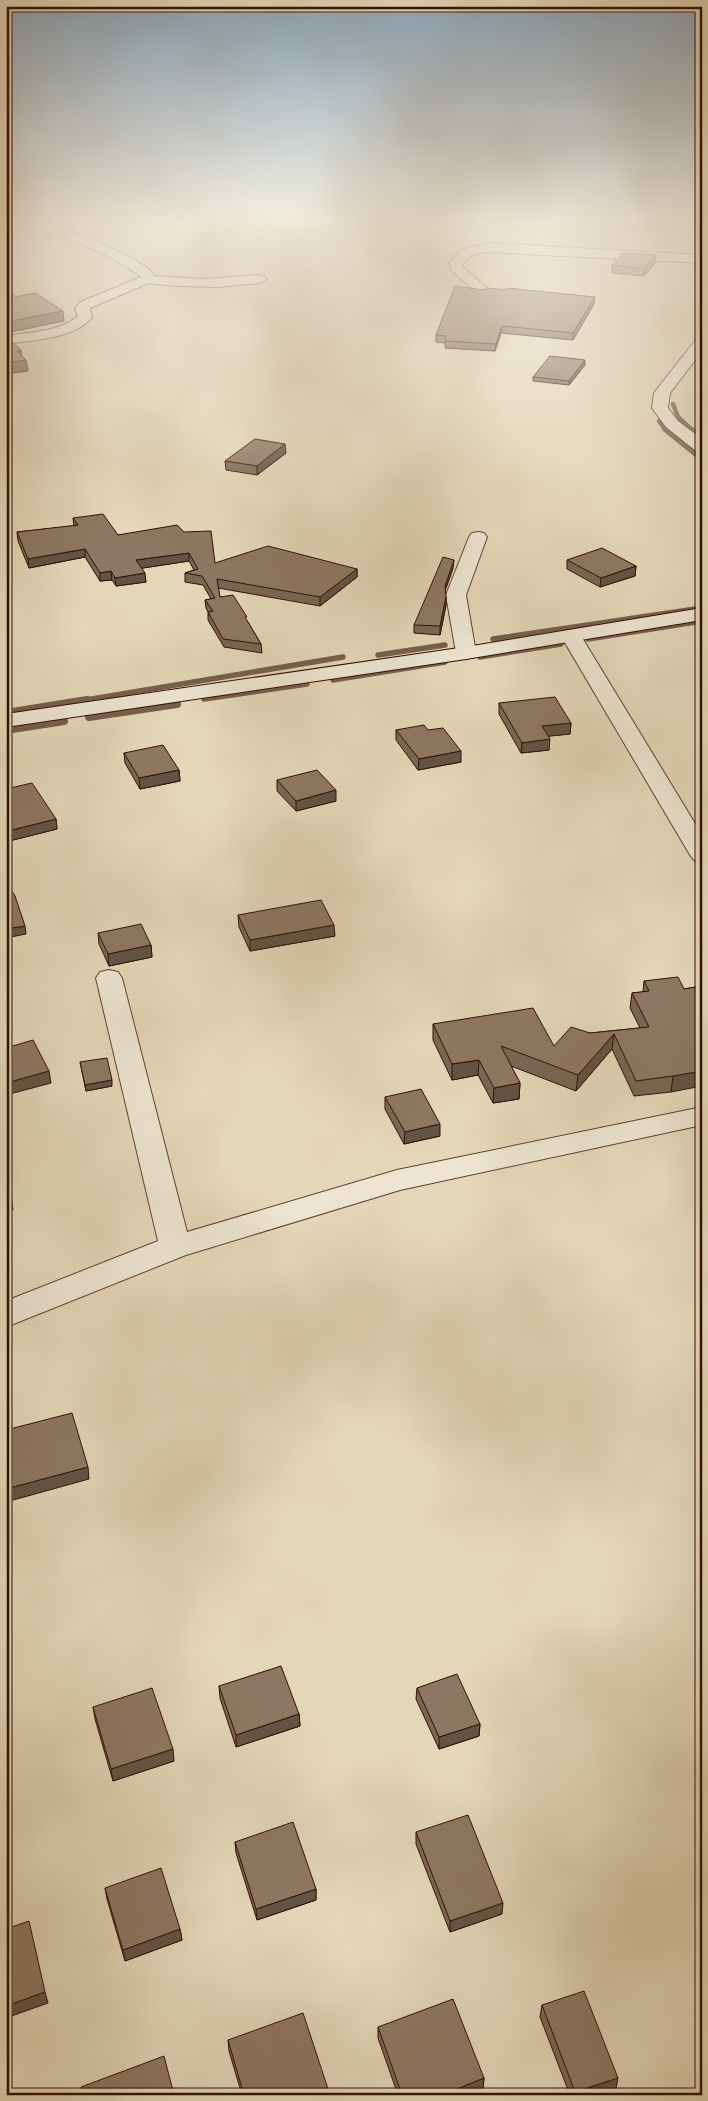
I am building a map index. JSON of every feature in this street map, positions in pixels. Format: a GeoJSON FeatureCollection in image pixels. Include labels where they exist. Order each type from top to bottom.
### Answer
{"type":"FeatureCollection","features":[{"type":"Feature","properties":{"kind":"street"},"geometry":{"type":"LineString","coordinates":[[6,340],[53,332],[80,324],[84,319]]}},
{"type":"Feature","properties":{"kind":"street"},"geometry":{"type":"LineString","coordinates":[[702,341],[662,393],[660,408],[672,424],[702,447]]}},
{"type":"Feature","properties":{"kind":"street"},"geometry":{"type":"LineString","coordinates":[[466,653],[456,595],[478,537]]}},
{"type":"Feature","properties":{"kind":"street"},"geometry":{"type":"LineString","coordinates":[[6,721],[466,653],[702,614]]}},
{"type":"Feature","properties":{"kind":"street"},"geometry":{"type":"LineString","coordinates":[[571,636],[702,855]]}},
{"type":"Feature","properties":{"kind":"street"},"geometry":{"type":"LineString","coordinates":[[109,978],[175,1247]]}},
{"type":"Feature","properties":{"kind":"street"},"geometry":{"type":"LineString","coordinates":[[6,1315],[36,1301],[175,1247],[397,1180],[702,1116]]}},
{"type":"Feature","properties":{"kind":"building"},"geometry":{"type":"Polygon","coordinates":[[[6,319],[21,319],[6,322],[6,319]]]}},
{"type":"Feature","properties":{"kind":"building"},"geometry":{"type":"Polygon","coordinates":[[[442,319],[582,319],[573,333],[502,326],[496,344],[445,341],[446,336],[436,335],[442,319]]]}},
{"type":"Feature","properties":{"kind":"building"},"geometry":{"type":"Polygon","coordinates":[[[6,337],[21,350],[17,351],[26,360],[6,363],[6,337]]]}},
{"type":"Feature","properties":{"kind":"building"},"geometry":{"type":"Polygon","coordinates":[[[550,356],[585,360],[569,381],[533,377],[550,356]]]}},
{"type":"Feature","properties":{"kind":"building"},"geometry":{"type":"Polygon","coordinates":[[[255,439],[285,444],[257,466],[225,461],[255,439]]]}},
{"type":"Feature","properties":{"kind":"building"},"geometry":{"type":"Polygon","coordinates":[[[103,514],[118,535],[177,525],[184,532],[211,531],[215,563],[268,546],[357,569],[320,597],[217,579],[220,597],[233,595],[261,644],[223,639],[208,612],[213,611],[205,600],[215,598],[202,576],[185,573],[198,569],[189,553],[136,560],[145,573],[115,578],[111,571],[100,573],[85,549],[28,559],[17,532],[78,525],[73,518],[103,514]]]}},
{"type":"Feature","properties":{"kind":"building"},"geometry":{"type":"Polygon","coordinates":[[[602,548],[636,566],[601,578],[567,560],[602,548]]]}},
{"type":"Feature","properties":{"kind":"building"},"geometry":{"type":"Polygon","coordinates":[[[443,557],[454,560],[445,586],[446,597],[440,626],[414,625],[443,557]]]}},
{"type":"Feature","properties":{"kind":"building"},"geometry":{"type":"Polygon","coordinates":[[[555,697],[571,723],[542,726],[550,739],[522,743],[499,703],[555,697]]]}},
{"type":"Feature","properties":{"kind":"building"},"geometry":{"type":"Polygon","coordinates":[[[424,725],[428,730],[443,728],[461,751],[419,759],[396,730],[424,725]]]}},
{"type":"Feature","properties":{"kind":"building"},"geometry":{"type":"Polygon","coordinates":[[[163,745],[179,770],[139,778],[124,753],[163,745]]]}},
{"type":"Feature","properties":{"kind":"building"},"geometry":{"type":"Polygon","coordinates":[[[317,770],[336,790],[296,801],[277,780],[317,770]]]}},
{"type":"Feature","properties":{"kind":"building"},"geometry":{"type":"Polygon","coordinates":[[[32,783],[56,819],[8,831],[6,828],[6,789],[32,783]]]}},
{"type":"Feature","properties":{"kind":"building"},"geometry":{"type":"Polygon","coordinates":[[[7,883],[15,896],[25,926],[6,929],[7,883]]]}},
{"type":"Feature","properties":{"kind":"building"},"geometry":{"type":"Polygon","coordinates":[[[321,900],[334,925],[250,940],[238,915],[321,900]]]}},
{"type":"Feature","properties":{"kind":"building"},"geometry":{"type":"Polygon","coordinates":[[[141,924],[151,945],[108,954],[98,933],[141,924]]]}},
{"type":"Feature","properties":{"kind":"building"},"geometry":{"type":"Polygon","coordinates":[[[678,977],[684,989],[702,986],[702,1071],[636,1081],[614,1034],[578,1075],[501,1046],[520,1083],[494,1088],[479,1060],[452,1064],[433,1024],[533,1008],[554,1046],[571,1027],[590,1033],[649,1027],[632,993],[649,991],[644,981],[678,977]]]}},
{"type":"Feature","properties":{"kind":"building"},"geometry":{"type":"Polygon","coordinates":[[[33,1040],[49,1071],[6,1083],[6,1048],[33,1040]]]}},
{"type":"Feature","properties":{"kind":"building"},"geometry":{"type":"Polygon","coordinates":[[[107,1058],[112,1080],[85,1085],[80,1062],[107,1058]]]}},
{"type":"Feature","properties":{"kind":"building"},"geometry":{"type":"Polygon","coordinates":[[[421,1089],[440,1124],[405,1132],[385,1097],[421,1089]]]}},
{"type":"Feature","properties":{"kind":"building"},"geometry":{"type":"Polygon","coordinates":[[[6,1186],[11,1193],[6,1195],[6,1186]]]}},
{"type":"Feature","properties":{"kind":"building"},"geometry":{"type":"Polygon","coordinates":[[[72,1413],[88,1467],[6,1489],[6,1430],[72,1413]]]}},
{"type":"Feature","properties":{"kind":"building"},"geometry":{"type":"Polygon","coordinates":[[[281,1666],[299,1714],[236,1735],[219,1686],[281,1666]]]}},
{"type":"Feature","properties":{"kind":"building"},"geometry":{"type":"Polygon","coordinates":[[[457,1674],[480,1724],[439,1737],[417,1688],[457,1674]]]}},
{"type":"Feature","properties":{"kind":"building"},"geometry":{"type":"Polygon","coordinates":[[[152,1688],[173,1749],[111,1769],[93,1707],[152,1688]]]}},
{"type":"Feature","properties":{"kind":"building"},"geometry":{"type":"Polygon","coordinates":[[[468,1815],[503,1903],[450,1921],[416,1832],[468,1815]]]}},
{"type":"Feature","properties":{"kind":"building"},"geometry":{"type":"Polygon","coordinates":[[[293,1822],[316,1889],[256,1909],[235,1842],[293,1822]]]}},
{"type":"Feature","properties":{"kind":"building"},"geometry":{"type":"Polygon","coordinates":[[[161,1868],[180,1929],[123,1950],[105,1888],[161,1868]]]}},
{"type":"Feature","properties":{"kind":"building"},"geometry":{"type":"Polygon","coordinates":[[[29,1921],[45,1992],[6,2006],[6,1929],[29,1921]]]}},
{"type":"Feature","properties":{"kind":"building"},"geometry":{"type":"Polygon","coordinates":[[[584,1991],[618,2078],[575,2092],[542,2005],[584,1991]]]}},
{"type":"Feature","properties":{"kind":"building"},"geometry":{"type":"Polygon","coordinates":[[[453,1999],[484,2078],[442,2095],[402,2095],[378,2027],[453,1999]]]}},
{"type":"Feature","properties":{"kind":"building"},"geometry":{"type":"Polygon","coordinates":[[[303,2013],[329,2092],[323,2095],[244,2095],[228,2040],[303,2013]]]}},
{"type":"Feature","properties":{"kind":"building"},"geometry":{"type":"Polygon","coordinates":[[[164,2056],[174,2095],[83,2095],[81,2087],[164,2056]]]}},
{"type":"Feature","properties":{"kind":"waterway"},"geometry":{"type":"LineString","coordinates":[[673,404],[678,417],[692,430]]}},
{"type":"Feature","properties":{"kind":"waterway"},"geometry":{"type":"LineString","coordinates":[[659,421],[666,429]]}},
{"type":"Feature","properties":{"kind":"waterway"},"geometry":{"type":"LineString","coordinates":[[666,429],[702,459]]}},
{"type":"Feature","properties":{"kind":"waterway"},"geometry":{"type":"LineString","coordinates":[[691,429],[702,439]]}},
{"type":"Feature","properties":{"kind":"waterway"},"geometry":{"type":"LineString","coordinates":[[493,639],[702,608]]}},
{"type":"Feature","properties":{"kind":"waterway"},"geometry":{"type":"LineString","coordinates":[[588,639],[702,621]]}},
{"type":"Feature","properties":{"kind":"waterway"},"geometry":{"type":"LineString","coordinates":[[480,657],[561,644]]}},
{"type":"Feature","properties":{"kind":"waterway"},"geometry":{"type":"LineString","coordinates":[[378,655],[445,645]]}},
{"type":"Feature","properties":{"kind":"waterway"},"geometry":{"type":"LineString","coordinates":[[80,701],[343,657]]}},
{"type":"Feature","properties":{"kind":"waterway"},"geometry":{"type":"LineString","coordinates":[[333,680],[445,662]]}},
{"type":"Feature","properties":{"kind":"waterway"},"geometry":{"type":"LineString","coordinates":[[204,699],[307,684]]}},
{"type":"Feature","properties":{"kind":"waterway"},"geometry":{"type":"LineString","coordinates":[[6,713],[87,700]]}},
{"type":"Feature","properties":{"kind":"waterway"},"geometry":{"type":"LineString","coordinates":[[89,717],[177,704]]}},
{"type":"Feature","properties":{"kind":"waterway"},"geometry":{"type":"LineString","coordinates":[[6,730],[64,721]]}}]}
